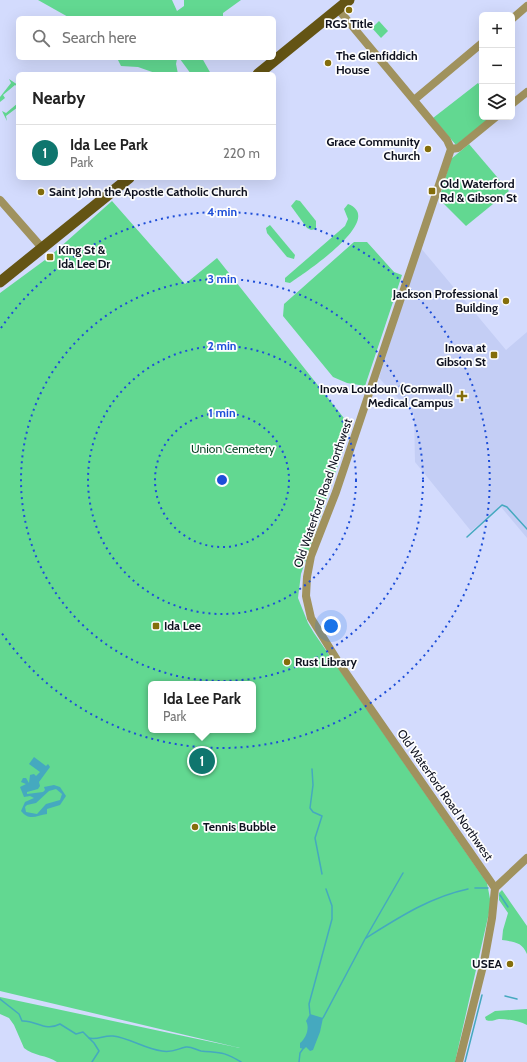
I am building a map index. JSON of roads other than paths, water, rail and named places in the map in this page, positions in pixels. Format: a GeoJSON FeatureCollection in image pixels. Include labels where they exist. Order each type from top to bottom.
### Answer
{"type":"FeatureCollection","features":[{"type":"Feature","properties":{"kind":"main road"},"geometry":{"type":"LineString","coordinates":[[276,59],[349,0]]}},
{"type":"Feature","properties":{"kind":"main road"},"geometry":{"type":"LineString","coordinates":[[260,72],[275,60]]}},
{"type":"Feature","properties":{"kind":"main road"},"geometry":{"type":"LineString","coordinates":[[0,282],[43,249],[127,180]]}},
{"type":"Feature","properties":{"kind":"street"},"geometry":{"type":"LineString","coordinates":[[515,16],[527,6]]}},
{"type":"Feature","properties":{"kind":"street"},"geometry":{"type":"LineString","coordinates":[[338,9],[447,140],[451,149],[458,148],[492,120]]}},
{"type":"Feature","properties":{"kind":"street"},"geometry":{"type":"LineString","coordinates":[[414,100],[479,46]]}},
{"type":"Feature","properties":{"kind":"street"},"geometry":{"type":"LineString","coordinates":[[515,102],[527,92]]}},
{"type":"Feature","properties":{"kind":"street","name":"Old Waterford Road Northwest"},"geometry":{"type":"LineString","coordinates":[[451,149],[336,492],[311,556],[307,577],[306,596],[311,618],[335,656],[495,888]]}},
{"type":"Feature","properties":{"kind":"street"},"geometry":{"type":"LineString","coordinates":[[0,200],[43,249]]}},
{"type":"Feature","properties":{"kind":"street"},"geometry":{"type":"LineString","coordinates":[[459,1062],[484,962],[492,918],[495,888],[527,858]]}},
{"type":"Feature","properties":{"kind":"waterway"},"geometry":{"type":"LineString","coordinates":[[467,537],[502,505],[507,507],[527,529]]}},
{"type":"Feature","properties":{"kind":"waterway"},"geometry":{"type":"LineString","coordinates":[[312,769],[313,785],[310,808],[313,812],[322,816],[315,838],[322,874]]}},
{"type":"Feature","properties":{"kind":"waterway"},"geometry":{"type":"LineString","coordinates":[[323,1018],[365,939],[403,873]]}},
{"type":"Feature","properties":{"kind":"waterway"},"geometry":{"type":"LineString","coordinates":[[475,888],[488,888]]}},
{"type":"Feature","properties":{"kind":"waterway"},"geometry":{"type":"LineString","coordinates":[[310,1014],[309,1004],[332,919],[332,906],[326,889]]}},
{"type":"Feature","properties":{"kind":"waterway"},"geometry":{"type":"LineString","coordinates":[[366,938],[427,903],[468,889]]}},
{"type":"Feature","properties":{"kind":"waterway"},"geometry":{"type":"LineString","coordinates":[[500,895],[508,907]]}},
{"type":"Feature","properties":{"kind":"waterway"},"geometry":{"type":"LineString","coordinates":[[465,1062],[482,995]]}},
{"type":"Feature","properties":{"kind":"waterway"},"geometry":{"type":"LineString","coordinates":[[505,996],[517,999]]}},
{"type":"Feature","properties":{"kind":"waterway"},"geometry":{"type":"LineString","coordinates":[[0,999],[19,1014],[22,1021],[50,1027],[60,1024],[76,1034],[83,1032],[94,1043],[99,1051],[92,1062]]}},
{"type":"Feature","properties":{"kind":"waterway"},"geometry":{"type":"LineString","coordinates":[[89,1038],[107,1036],[119,1037],[156,1050],[166,1051],[190,1047],[201,1051],[225,1054],[241,1062]]}},
{"type":"Feature","properties":{"kind":"waterway"},"geometry":{"type":"LineString","coordinates":[[299,1062],[300,1053],[305,1046]]}},
{"type":"Feature","properties":{"kind":"place","name":"RGS Title"},"geometry":{"type":"Point","coordinates":[349,10]}},
{"type":"Feature","properties":{"kind":"place","name":"The Glenfiddich House"},"geometry":{"type":"Point","coordinates":[328,63]}},
{"type":"Feature","properties":{"kind":"place","name":"Grace Community Church"},"geometry":{"type":"Point","coordinates":[428,149]}},
{"type":"Feature","properties":{"kind":"place","name":"Old Waterford Rd & Gibson St"},"geometry":{"type":"Point","coordinates":[432,191]}},
{"type":"Feature","properties":{"kind":"place","name":"Saint John the Apostle Catholic Church"},"geometry":{"type":"Point","coordinates":[41,192]}},
{"type":"Feature","properties":{"kind":"place","name":"King St & Ida Lee Dr"},"geometry":{"type":"Point","coordinates":[50,257]}},
{"type":"Feature","properties":{"kind":"place","name":"Jackson Professional Building"},"geometry":{"type":"Point","coordinates":[506,301]}},
{"type":"Feature","properties":{"kind":"place","name":"Inova at Gibson St"},"geometry":{"type":"Point","coordinates":[494,355]}},
{"type":"Feature","properties":{"kind":"place","name":"Inova Loudoun (Cornwall) Medical Campus"},"geometry":{"type":"Point","coordinates":[462,396]}},
{"type":"Feature","properties":{"kind":"place","name":"Ida Lee"},"geometry":{"type":"Point","coordinates":[156,626]}},
{"type":"Feature","properties":{"kind":"place","name":"Rust Library"},"geometry":{"type":"Point","coordinates":[287,662]}},
{"type":"Feature","properties":{"kind":"place","name":"Ida Lee Park"},"geometry":{"type":"Point","coordinates":[202,761]}},
{"type":"Feature","properties":{"kind":"place","name":"Tennis Bubble"},"geometry":{"type":"Point","coordinates":[195,827]}},
{"type":"Feature","properties":{"kind":"place","name":"USEA"},"geometry":{"type":"Point","coordinates":[510,964]}},
{"type":"Feature","properties":{"kind":"park label","name":"Union Cemetery"},"geometry":{"type":"Point","coordinates":[233,449]}}]}
